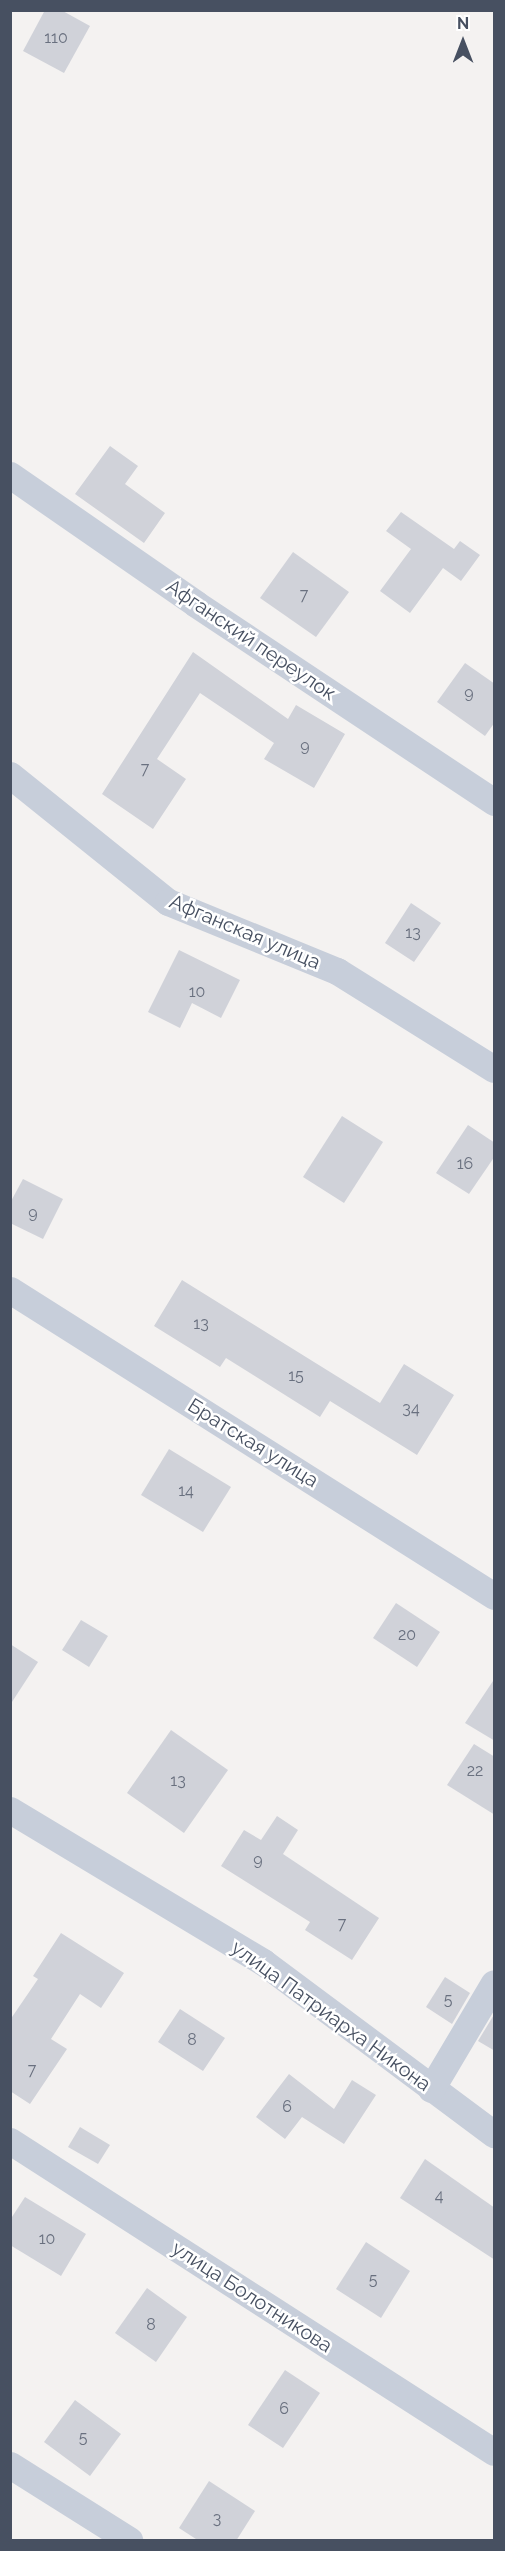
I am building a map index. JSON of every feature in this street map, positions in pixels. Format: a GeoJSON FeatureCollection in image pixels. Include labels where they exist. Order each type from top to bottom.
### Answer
{"type":"FeatureCollection","features":[{"type":"Feature","properties":{"kind":"street","name":"Афганский переулок"},"geometry":{"type":"LineString","coordinates":[[10,475],[196,604],[495,802]]}},
{"type":"Feature","properties":{"kind":"street","name":"Афганская улица"},"geometry":{"type":"LineString","coordinates":[[10,775],[168,902],[337,971],[495,1069]]}},
{"type":"Feature","properties":{"kind":"street","name":"Братская улица"},"geometry":{"type":"LineString","coordinates":[[10,1290],[495,1596]]}},
{"type":"Feature","properties":{"kind":"street","name":"улица Патриарха Никона"},"geometry":{"type":"LineString","coordinates":[[10,1810],[263,1962],[431,2089],[495,2134]]}},
{"type":"Feature","properties":{"kind":"street"},"geometry":{"type":"LineString","coordinates":[[431,2089],[495,1983]]}},
{"type":"Feature","properties":{"kind":"street","name":"улица Болотникова"},"geometry":{"type":"LineString","coordinates":[[10,2141],[495,2452]]}},
{"type":"Feature","properties":{"kind":"street"},"geometry":{"type":"LineString","coordinates":[[10,2465],[129,2541]]}},
{"type":"Feature","properties":{"kind":"building"},"geometry":{"type":"Polygon","coordinates":[[[45,10],[61,10],[90,26],[64,73],[23,51],[45,10]]]}},
{"type":"Feature","properties":{"kind":"building"},"geometry":{"type":"Polygon","coordinates":[[[110,446],[138,466],[125,484],[165,513],[144,543],[75,494],[110,446]]]}},
{"type":"Feature","properties":{"kind":"building"},"geometry":{"type":"Polygon","coordinates":[[[401,512],[454,549],[460,541],[480,555],[461,581],[443,568],[410,613],[380,591],[411,549],[386,531],[401,512]]]}},
{"type":"Feature","properties":{"kind":"building"},"geometry":{"type":"Polygon","coordinates":[[[293,552],[349,592],[316,637],[260,598],[293,552]]]}},
{"type":"Feature","properties":{"kind":"building"},"geometry":{"type":"Polygon","coordinates":[[[193,652],[288,719],[296,705],[345,734],[314,788],[264,759],[274,743],[200,693],[157,759],[186,779],[153,829],[102,794],[193,652]]]}},
{"type":"Feature","properties":{"kind":"building"},"geometry":{"type":"Polygon","coordinates":[[[465,663],[495,684],[495,722],[485,736],[437,702],[465,663]]]}},
{"type":"Feature","properties":{"kind":"building"},"geometry":{"type":"Polygon","coordinates":[[[411,903],[441,923],[414,962],[385,943],[411,903]]]}},
{"type":"Feature","properties":{"kind":"building"},"geometry":{"type":"Polygon","coordinates":[[[179,950],[240,980],[221,1018],[192,1003],[180,1028],[148,1012],[179,950]]]}},
{"type":"Feature","properties":{"kind":"building"},"geometry":{"type":"Polygon","coordinates":[[[342,1116],[383,1142],[344,1203],[303,1177],[342,1116]]]}},
{"type":"Feature","properties":{"kind":"building"},"geometry":{"type":"Polygon","coordinates":[[[468,1125],[495,1143],[495,1156],[469,1194],[436,1173],[468,1125]]]}},
{"type":"Feature","properties":{"kind":"building"},"geometry":{"type":"Polygon","coordinates":[[[23,1179],[63,1199],[43,1239],[10,1223],[10,1203],[23,1179]]]}},
{"type":"Feature","properties":{"kind":"building"},"geometry":{"type":"Polygon","coordinates":[[[182,1280],[380,1403],[404,1364],[454,1395],[417,1455],[330,1401],[320,1417],[226,1358],[220,1367],[154,1326],[182,1280]]]}},
{"type":"Feature","properties":{"kind":"building"},"geometry":{"type":"Polygon","coordinates":[[[169,1449],[231,1487],[203,1532],[141,1495],[169,1449]]]}},
{"type":"Feature","properties":{"kind":"building"},"geometry":{"type":"Polygon","coordinates":[[[396,1603],[440,1632],[417,1667],[373,1638],[396,1603]]]}},
{"type":"Feature","properties":{"kind":"building"},"geometry":{"type":"Polygon","coordinates":[[[81,1620],[108,1636],[89,1667],[62,1650],[81,1620]]]}},
{"type":"Feature","properties":{"kind":"building"},"geometry":{"type":"Polygon","coordinates":[[[10,1644],[38,1662],[10,1705],[10,1644]]]}},
{"type":"Feature","properties":{"kind":"building"},"geometry":{"type":"Polygon","coordinates":[[[495,1678],[495,1741],[465,1723],[495,1678]]]}},
{"type":"Feature","properties":{"kind":"building"},"geometry":{"type":"Polygon","coordinates":[[[171,1730],[228,1770],[184,1833],[127,1793],[171,1730]]]}},
{"type":"Feature","properties":{"kind":"building"},"geometry":{"type":"Polygon","coordinates":[[[474,1744],[495,1757],[495,1815],[447,1785],[474,1744]]]}},
{"type":"Feature","properties":{"kind":"building"},"geometry":{"type":"Polygon","coordinates":[[[277,1816],[298,1830],[283,1854],[379,1918],[352,1960],[305,1930],[310,1922],[221,1866],[244,1830],[261,1840],[277,1816]]]}},
{"type":"Feature","properties":{"kind":"building"},"geometry":{"type":"Polygon","coordinates":[[[61,1933],[124,1973],[101,2008],[80,1994],[51,2039],[67,2049],[30,2104],[10,2091],[10,2020],[38,1979],[33,1976],[61,1933]]]}},
{"type":"Feature","properties":{"kind":"building"},"geometry":{"type":"Polygon","coordinates":[[[445,1977],[470,1993],[452,2024],[426,2007],[445,1977]]]}},
{"type":"Feature","properties":{"kind":"building"},"geometry":{"type":"Polygon","coordinates":[[[180,2009],[225,2038],[203,2071],[158,2042],[180,2009]]]}},
{"type":"Feature","properties":{"kind":"building"},"geometry":{"type":"Polygon","coordinates":[[[495,2013],[495,2051],[478,2041],[495,2013]]]}},
{"type":"Feature","properties":{"kind":"building"},"geometry":{"type":"Polygon","coordinates":[[[289,2074],[334,2109],[352,2080],[376,2095],[344,2144],[302,2117],[285,2139],[256,2117],[289,2074]]]}},
{"type":"Feature","properties":{"kind":"building"},"geometry":{"type":"Polygon","coordinates":[[[80,2127],[110,2145],[98,2164],[68,2147],[80,2127]]]}},
{"type":"Feature","properties":{"kind":"building"},"geometry":{"type":"Polygon","coordinates":[[[425,2159],[495,2208],[495,2260],[400,2198],[425,2159]]]}},
{"type":"Feature","properties":{"kind":"building"},"geometry":{"type":"Polygon","coordinates":[[[25,2197],[86,2234],[61,2276],[10,2245],[10,2220],[25,2197]]]}},
{"type":"Feature","properties":{"kind":"building"},"geometry":{"type":"Polygon","coordinates":[[[366,2242],[410,2271],[381,2318],[336,2289],[366,2242]]]}},
{"type":"Feature","properties":{"kind":"building"},"geometry":{"type":"Polygon","coordinates":[[[147,2288],[187,2317],[156,2362],[115,2333],[147,2288]]]}},
{"type":"Feature","properties":{"kind":"building"},"geometry":{"type":"Polygon","coordinates":[[[285,2370],[320,2393],[283,2448],[248,2425],[285,2370]]]}},
{"type":"Feature","properties":{"kind":"building"},"geometry":{"type":"Polygon","coordinates":[[[75,2400],[121,2434],[90,2476],[44,2442],[75,2400]]]}},
{"type":"Feature","properties":{"kind":"building"},"geometry":{"type":"Polygon","coordinates":[[[209,2481],[255,2511],[236,2541],[199,2541],[179,2528],[209,2481]]]}}]}
